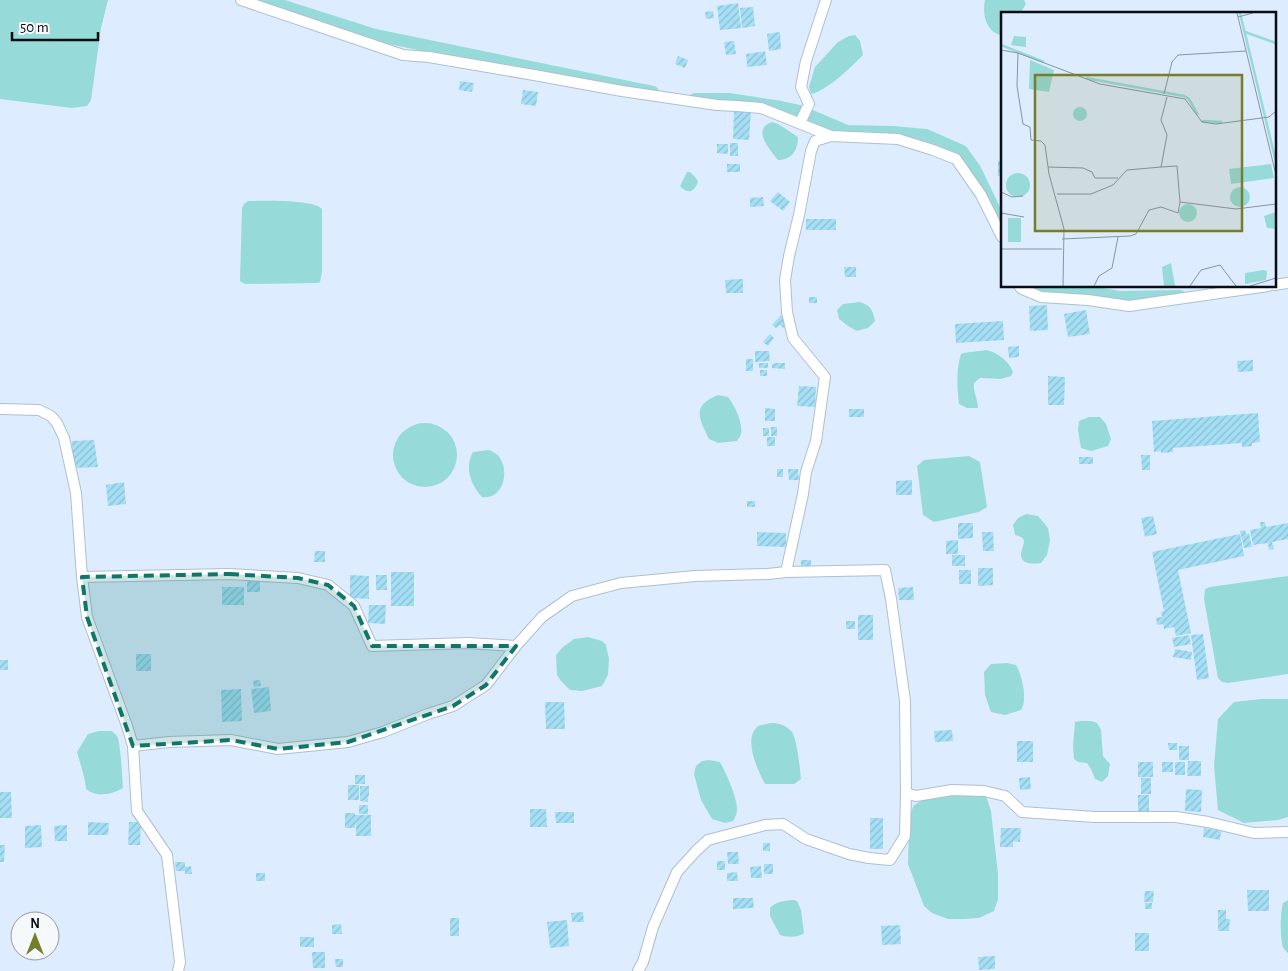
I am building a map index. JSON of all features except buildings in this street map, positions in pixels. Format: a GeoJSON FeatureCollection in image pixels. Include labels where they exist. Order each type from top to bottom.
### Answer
{"type":"FeatureCollection","features":[{"type":"Feature","properties":{"kind":"street"},"geometry":{"type":"LineString","coordinates":[[241,0],[403,56],[429,57],[708,104],[761,108],[831,136],[898,139],[933,150],[956,160],[981,195],[1001,235]]}},
{"type":"Feature","properties":{"kind":"street"},"geometry":{"type":"LineString","coordinates":[[800,123],[809,104],[801,87],[806,61],[826,0]]}},
{"type":"Feature","properties":{"kind":"street"},"geometry":{"type":"LineString","coordinates":[[786,572],[806,472],[816,441],[825,377],[793,338],[787,312],[785,280],[800,214],[811,151],[816,141],[831,136]]}},
{"type":"Feature","properties":{"kind":"street"},"geometry":{"type":"LineString","coordinates":[[1021,288],[1040,297],[1088,300],[1129,306],[1254,288]]}},
{"type":"Feature","properties":{"kind":"street"},"geometry":{"type":"LineString","coordinates":[[0,409],[39,410],[51,416],[57,423],[64,438],[76,493],[87,617],[134,746],[137,811],[167,855],[180,962],[178,971]]}},
{"type":"Feature","properties":{"kind":"street"},"geometry":{"type":"LineString","coordinates":[[134,746],[169,742],[231,740],[278,749],[348,742],[383,732],[453,706],[486,685],[516,646],[542,617],[572,596],[621,583],[695,576],[885,570],[891,599],[905,701],[905,836],[890,860],[849,854],[806,839],[783,824],[766,825],[708,840],[677,872],[653,927],[643,962],[638,971]]}},
{"type":"Feature","properties":{"kind":"street"},"geometry":{"type":"LineString","coordinates":[[82,577],[229,574],[298,578],[328,585],[354,606],[372,646],[468,643],[516,646]]}},
{"type":"Feature","properties":{"kind":"street"},"geometry":{"type":"LineString","coordinates":[[906,793],[916,796],[952,790],[984,790],[1005,796],[1022,812],[1096,818],[1176,817],[1208,822],[1254,833],[1288,832]]}},
{"type":"Feature","properties":{"kind":"highlighted area"},"geometry":{"type":"Polygon","coordinates":[[[229,574],[298,578],[328,585],[354,606],[372,646],[516,646],[486,685],[453,706],[348,742],[278,749],[231,740],[133,746],[87,617],[82,577],[229,574]]]}},
{"type":"Feature","properties":{"kind":"shaded area"},"geometry":{"type":"Polygon","coordinates":[[[0,0],[108,0],[101,28],[91,100],[87,106],[72,108],[0,99],[0,0]]]}},
{"type":"Feature","properties":{"kind":"shaded area"},"geometry":{"type":"Polygon","coordinates":[[[985,0],[1024,0],[1026,4],[1021,12],[1001,12],[1001,35],[992,31],[986,22],[985,0]]]}},
{"type":"Feature","properties":{"kind":"shaded area"},"geometry":{"type":"Polygon","coordinates":[[[855,35],[860,41],[863,55],[831,84],[811,94],[809,87],[815,67],[838,42],[855,35]]]}},
{"type":"Feature","properties":{"kind":"shaded area"},"geometry":{"type":"Polygon","coordinates":[[[772,122],[798,137],[795,150],[783,160],[778,160],[764,140],[763,129],[772,122]]]}},
{"type":"Feature","properties":{"kind":"shaded area"},"geometry":{"type":"Polygon","coordinates":[[[687,172],[690,172],[698,182],[695,188],[690,191],[686,191],[680,186],[687,172]]]}},
{"type":"Feature","properties":{"kind":"shaded area"},"geometry":{"type":"Polygon","coordinates":[[[248,201],[298,202],[322,209],[322,272],[320,282],[245,284],[240,281],[242,208],[248,201]]]}},
{"type":"Feature","properties":{"kind":"shaded area"},"geometry":{"type":"Polygon","coordinates":[[[860,302],[871,309],[875,321],[868,328],[857,331],[839,319],[837,310],[843,304],[860,302]]]}},
{"type":"Feature","properties":{"kind":"shaded area"},"geometry":{"type":"Polygon","coordinates":[[[986,350],[1002,358],[1009,364],[1013,372],[1011,376],[1001,379],[980,378],[974,383],[978,408],[967,408],[959,404],[957,379],[961,354],[986,350]]]}},
{"type":"Feature","properties":{"kind":"shaded area"},"geometry":{"type":"Polygon","coordinates":[[[718,395],[728,397],[738,414],[741,434],[737,441],[718,443],[709,439],[702,425],[700,419],[701,408],[709,399],[718,395]]]}},
{"type":"Feature","properties":{"kind":"shaded area"},"geometry":{"type":"Polygon","coordinates":[[[1089,417],[1100,417],[1106,424],[1111,439],[1108,446],[1091,451],[1081,448],[1078,430],[1079,421],[1089,417]]]}},
{"type":"Feature","properties":{"kind":"shaded area"},"geometry":{"type":"Polygon","coordinates":[[[419,423],[431,423],[448,432],[455,443],[457,455],[455,467],[448,478],[431,487],[419,487],[407,482],[398,473],[393,461],[393,449],[398,437],[407,428],[419,423]]]}},
{"type":"Feature","properties":{"kind":"shaded area"},"geometry":{"type":"Polygon","coordinates":[[[489,450],[500,458],[504,479],[495,494],[489,497],[482,497],[472,482],[469,464],[473,452],[489,450]]]}},
{"type":"Feature","properties":{"kind":"shaded area"},"geometry":{"type":"Polygon","coordinates":[[[969,456],[980,462],[987,507],[979,512],[934,522],[923,515],[917,466],[924,460],[969,456]]]}},
{"type":"Feature","properties":{"kind":"shaded area"},"geometry":{"type":"Polygon","coordinates":[[[1026,514],[1038,516],[1048,528],[1050,540],[1047,555],[1041,563],[1028,563],[1021,557],[1024,540],[1015,535],[1013,525],[1018,518],[1026,514]]]}},
{"type":"Feature","properties":{"kind":"shaded area"},"geometry":{"type":"Polygon","coordinates":[[[1288,576],[1288,674],[1228,683],[1222,682],[1218,678],[1204,599],[1205,589],[1288,576]]]}},
{"type":"Feature","properties":{"kind":"shaded area"},"geometry":{"type":"Polygon","coordinates":[[[588,637],[602,641],[606,645],[609,659],[608,675],[602,686],[582,691],[570,690],[557,675],[556,655],[574,639],[588,637]]]}},
{"type":"Feature","properties":{"kind":"shaded area"},"geometry":{"type":"Polygon","coordinates":[[[1007,663],[1016,665],[1018,669],[1022,681],[1024,700],[1021,710],[1005,715],[991,712],[985,695],[984,672],[991,664],[1007,663]]]}},
{"type":"Feature","properties":{"kind":"shaded area"},"geometry":{"type":"Polygon","coordinates":[[[1288,699],[1288,817],[1278,820],[1244,823],[1218,810],[1214,766],[1218,719],[1234,702],[1288,699]]]}},
{"type":"Feature","properties":{"kind":"shaded area"},"geometry":{"type":"Polygon","coordinates":[[[1075,722],[1097,723],[1101,730],[1103,756],[1110,764],[1108,776],[1102,782],[1095,779],[1087,763],[1078,762],[1074,759],[1075,722]]]}},
{"type":"Feature","properties":{"kind":"shaded area"},"geometry":{"type":"Polygon","coordinates":[[[771,723],[785,726],[794,736],[801,779],[794,784],[765,784],[757,766],[751,745],[753,733],[758,726],[771,723]]]}},
{"type":"Feature","properties":{"kind":"shaded area"},"geometry":{"type":"Polygon","coordinates":[[[99,731],[111,731],[117,736],[121,761],[123,788],[104,794],[95,794],[86,789],[77,752],[88,734],[99,731]]]}},
{"type":"Feature","properties":{"kind":"shaded area"},"geometry":{"type":"Polygon","coordinates":[[[702,761],[720,762],[731,785],[737,809],[733,821],[725,823],[712,819],[701,800],[694,774],[696,766],[702,761]]]}},
{"type":"Feature","properties":{"kind":"shaded area"},"geometry":{"type":"Polygon","coordinates":[[[957,792],[986,796],[991,811],[998,874],[998,899],[994,911],[979,918],[948,919],[932,913],[924,906],[908,864],[910,814],[914,805],[923,800],[957,792]]]}},
{"type":"Feature","properties":{"kind":"shaded area"},"geometry":{"type":"Polygon","coordinates":[[[1288,900],[1288,953],[1284,950],[1281,937],[1281,913],[1283,903],[1288,900]]]}},
{"type":"Feature","properties":{"kind":"shaded area"},"geometry":{"type":"Polygon","coordinates":[[[783,901],[797,901],[801,910],[804,933],[789,937],[780,935],[770,916],[770,908],[783,901]]]}},
{"type":"Feature","properties":{"kind":"waterway"},"geometry":{"type":"LineString","coordinates":[[265,0],[375,35],[653,92]]}},
{"type":"Feature","properties":{"kind":"waterway"},"geometry":{"type":"LineString","coordinates":[[695,99],[729,99],[781,107],[800,111],[847,131],[926,135],[962,151],[975,169],[1001,223]]}},
{"type":"Feature","properties":{"kind":"waterway"},"geometry":{"type":"LineString","coordinates":[[1060,288],[1119,297],[1180,296]]}}]}
